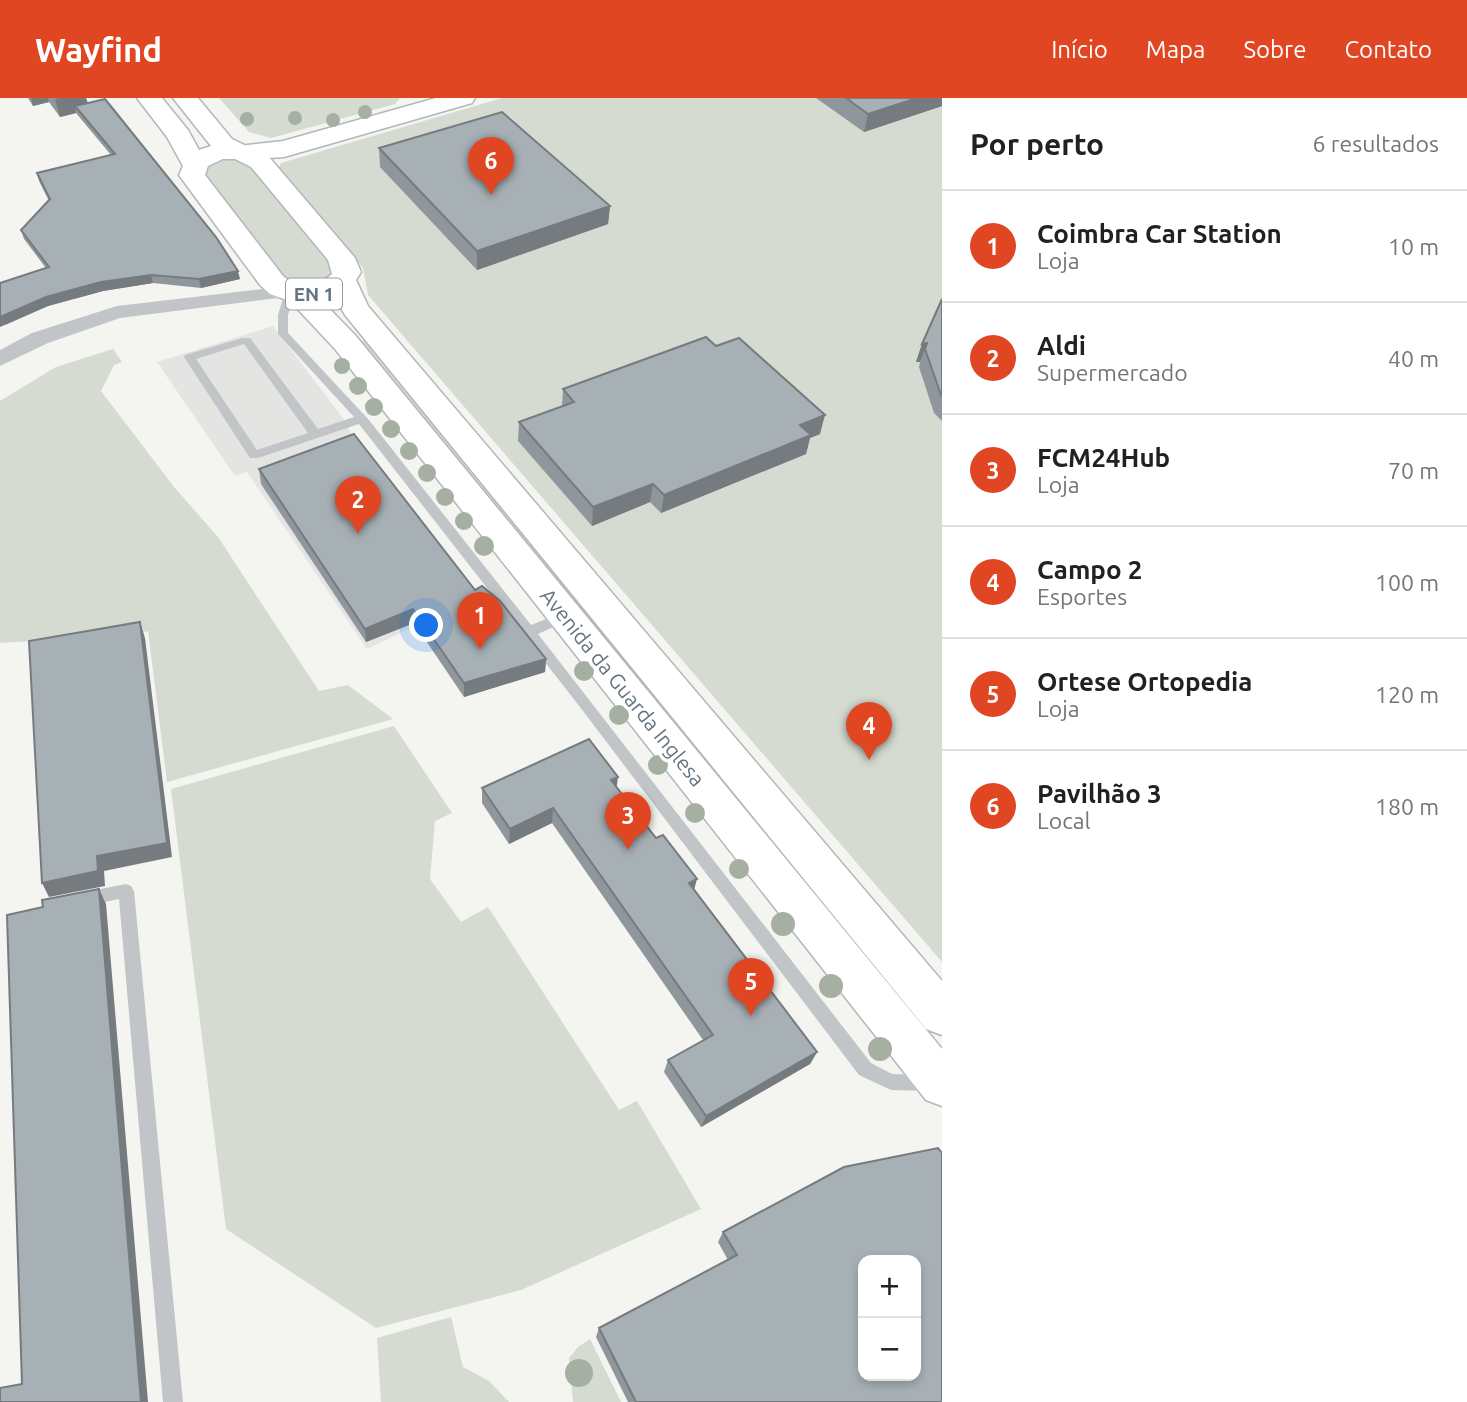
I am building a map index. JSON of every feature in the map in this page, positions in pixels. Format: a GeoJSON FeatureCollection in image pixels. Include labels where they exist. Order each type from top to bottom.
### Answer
{"type":"FeatureCollection","features":[{"type":"Feature","properties":{"kind":"main road","name":"EN 1"},"geometry":{"type":"LineString","coordinates":[[146,100],[179,135],[194,164],[192,175],[286,288],[329,290],[342,281],[347,271],[341,258],[251,155],[223,144],[185,98]]}},
{"type":"Feature","properties":{"kind":"main road"},"geometry":{"type":"LineString","coordinates":[[194,164],[208,155],[284,149],[463,98]]}},
{"type":"Feature","properties":{"kind":"main road"},"geometry":{"type":"LineString","coordinates":[[265,170],[284,149]]}},
{"type":"Feature","properties":{"kind":"main road","name":"Avenida da Guarda Inglesa"},"geometry":{"type":"LineString","coordinates":[[342,281],[355,309],[942,1014]]}},
{"type":"Feature","properties":{"kind":"main road","name":"Avenida da Guarda Inglesa"},"geometry":{"type":"LineString","coordinates":[[286,288],[345,342],[942,1084]]}},
{"type":"Feature","properties":{"kind":"street"},"geometry":{"type":"LineString","coordinates":[[0,359],[40,338],[117,312],[242,297],[286,288]]}},
{"type":"Feature","properties":{"kind":"lane"},"geometry":{"type":"LineString","coordinates":[[286,288],[283,334],[361,419],[529,632],[865,1069],[891,1082],[942,1084]]}},
{"type":"Feature","properties":{"kind":"lane"},"geometry":{"type":"LineString","coordinates":[[315,434],[246,340],[189,358],[254,455],[361,419]]}},
{"type":"Feature","properties":{"kind":"lane"},"geometry":{"type":"LineString","coordinates":[[529,632],[566,616]]}},
{"type":"Feature","properties":{"kind":"lane"},"geometry":{"type":"LineString","coordinates":[[72,902],[126,891],[173,1402]]}},
{"type":"Feature","properties":{"kind":"shaded area"},"geometry":{"type":"Polygon","coordinates":[[[219,98],[400,98],[395,104],[271,138],[249,132],[219,98]]]}},
{"type":"Feature","properties":{"kind":"shaded area"},"geometry":{"type":"Polygon","coordinates":[[[502,98],[942,98],[942,962],[368,295],[363,268],[277,170],[281,163],[502,98]]]}},
{"type":"Feature","properties":{"kind":"shaded area"},"geometry":{"type":"Polygon","coordinates":[[[225,158],[247,162],[329,259],[336,270],[331,276],[313,285],[285,280],[202,175],[205,166],[225,158]]]}},
{"type":"Feature","properties":{"kind":"shaded area"},"geometry":{"type":"Polygon","coordinates":[[[273,326],[473,599],[367,649],[247,472],[235,476],[157,362],[273,326]]]}},
{"type":"Feature","properties":{"kind":"shaded area"},"geometry":{"type":"Polygon","coordinates":[[[366,339],[927,1022],[918,1027],[359,342],[366,339]]]}},
{"type":"Feature","properties":{"kind":"shaded area"},"geometry":{"type":"Polygon","coordinates":[[[113,349],[122,362],[114,365],[101,391],[174,487],[218,537],[319,691],[348,685],[393,719],[167,782],[148,631],[133,635],[0,643],[0,401],[56,367],[113,349]]]}},
{"type":"Feature","properties":{"kind":"shaded area"},"geometry":{"type":"Polygon","coordinates":[[[394,726],[452,813],[435,821],[430,879],[461,922],[488,907],[619,1110],[637,1101],[701,1209],[521,1290],[376,1328],[226,1229],[171,789],[394,726]]]}},
{"type":"Feature","properties":{"kind":"shaded area"},"geometry":{"type":"Polygon","coordinates":[[[451,1317],[463,1367],[489,1381],[509,1402],[381,1402],[377,1338],[451,1317]]]}},
{"type":"Feature","properties":{"kind":"shaded area"},"geometry":{"type":"Polygon","coordinates":[[[590,1339],[621,1402],[573,1402],[569,1358],[578,1347],[590,1339]]]}},
{"type":"Feature","properties":{"kind":"building"},"geometry":{"type":"Polygon","coordinates":[[[846,98],[917,98],[868,114],[846,98]]]}},
{"type":"Feature","properties":{"kind":"building"},"geometry":{"type":"Polygon","coordinates":[[[105,99],[216,237],[238,271],[199,279],[151,275],[101,282],[46,297],[0,317],[0,283],[49,267],[21,230],[50,199],[37,173],[115,154],[75,106],[105,99]]]}},
{"type":"Feature","properties":{"kind":"building"},"geometry":{"type":"Polygon","coordinates":[[[502,112],[610,206],[477,251],[379,148],[502,112]]]}},
{"type":"Feature","properties":{"kind":"building"},"geometry":{"type":"Polygon","coordinates":[[[942,299],[942,396],[925,349],[927,343],[922,344],[942,299]]]}},
{"type":"Feature","properties":{"kind":"building"},"geometry":{"type":"Polygon","coordinates":[[[706,337],[716,346],[739,338],[825,415],[800,425],[811,435],[664,495],[653,484],[593,507],[519,422],[574,402],[563,389],[706,337]]]}},
{"type":"Feature","properties":{"kind":"building"},"geometry":{"type":"Polygon","coordinates":[[[354,434],[475,590],[482,586],[500,601],[546,659],[464,683],[413,609],[365,629],[259,469],[354,434]]]}},
{"type":"Feature","properties":{"kind":"building"},"geometry":{"type":"Polygon","coordinates":[[[140,622],[167,843],[97,856],[98,871],[42,883],[29,641],[140,622]]]}},
{"type":"Feature","properties":{"kind":"building"},"geometry":{"type":"Polygon","coordinates":[[[589,739],[618,777],[611,780],[656,838],[663,835],[697,879],[689,883],[817,1052],[706,1116],[668,1060],[713,1035],[553,808],[510,829],[482,788],[589,739]]]}},
{"type":"Feature","properties":{"kind":"building"},"geometry":{"type":"Polygon","coordinates":[[[99,889],[141,1402],[0,1402],[0,1388],[22,1384],[7,915],[43,907],[42,900],[99,889]]]}},
{"type":"Feature","properties":{"kind":"building"},"geometry":{"type":"Polygon","coordinates":[[[938,1148],[942,1153],[942,1402],[636,1402],[599,1328],[737,1255],[723,1232],[844,1167],[938,1148]]]}},
{"type":"Feature","properties":{"kind":"place","name":"Pavilhão 3"},"geometry":{"type":"Point","coordinates":[491,195]}},
{"type":"Feature","properties":{"kind":"place","name":"Aldi"},"geometry":{"type":"Point","coordinates":[358,534]}},
{"type":"Feature","properties":{"kind":"place","name":"Coimbra Car Station"},"geometry":{"type":"Point","coordinates":[480,650]}},
{"type":"Feature","properties":{"kind":"place","name":"Campo 2"},"geometry":{"type":"Point","coordinates":[869,760]}},
{"type":"Feature","properties":{"kind":"place","name":"FCM24Hub"},"geometry":{"type":"Point","coordinates":[628,850]}},
{"type":"Feature","properties":{"kind":"place","name":"Ortese Ortopedia"},"geometry":{"type":"Point","coordinates":[751,1016]}}]}
